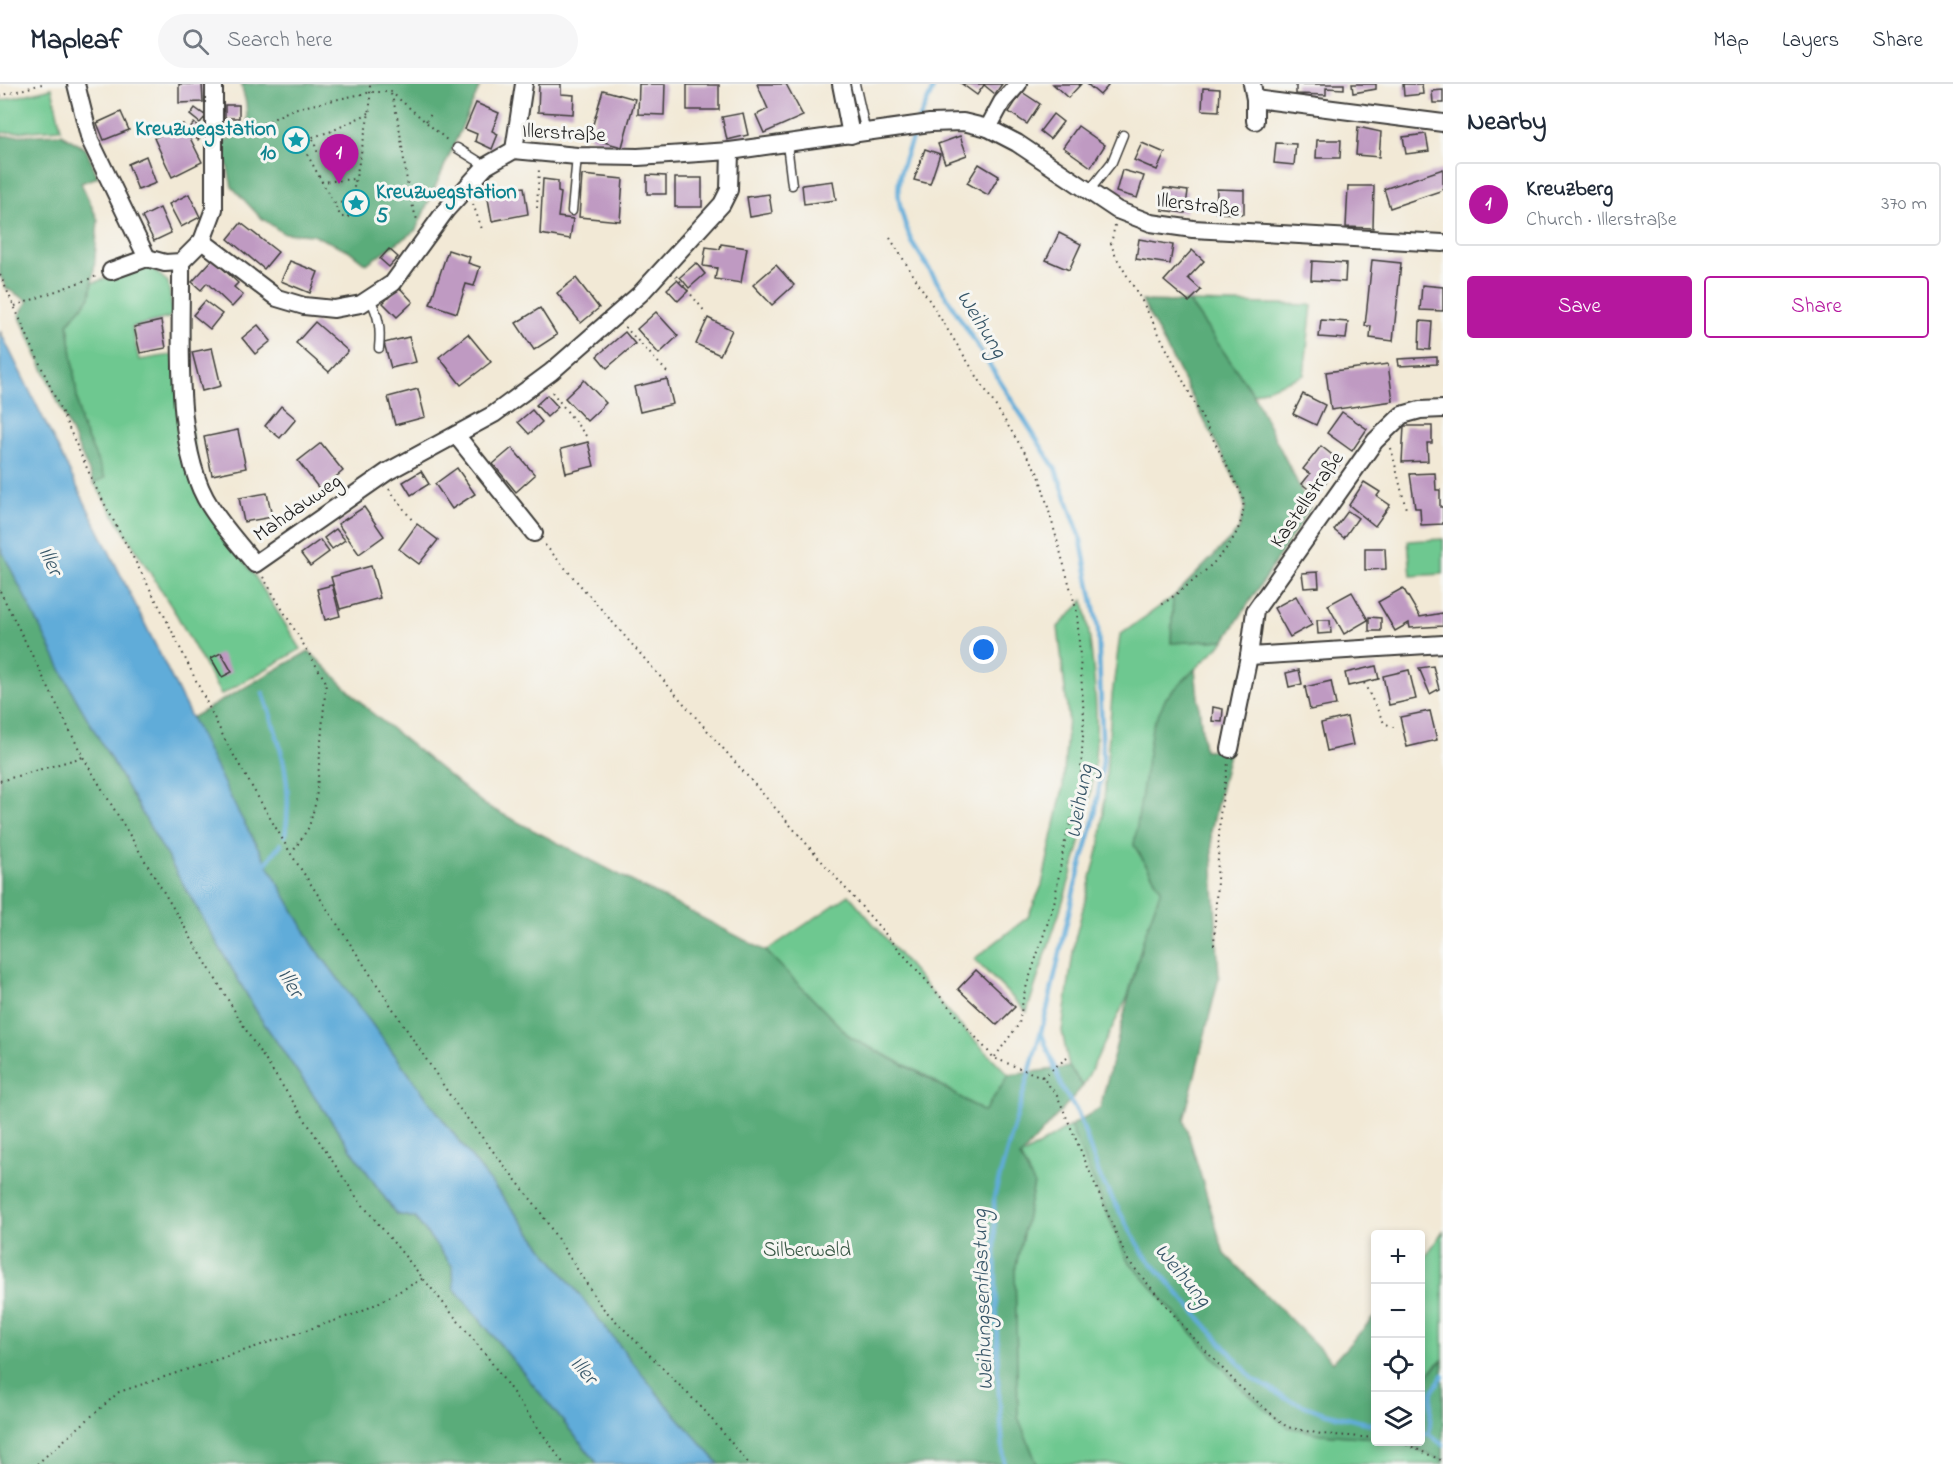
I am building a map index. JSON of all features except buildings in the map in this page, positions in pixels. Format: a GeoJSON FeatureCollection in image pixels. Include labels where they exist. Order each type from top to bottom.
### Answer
{"type":"FeatureCollection","features":[{"type":"Feature","properties":{"kind":"street"},"geometry":{"type":"LineString","coordinates":[[76,84],[90,140],[147,258]]}},
{"type":"Feature","properties":{"kind":"street"},"geometry":{"type":"LineString","coordinates":[[111,271],[147,258],[165,263],[181,262],[202,241],[214,209],[216,133],[214,84]]}},
{"type":"Feature","properties":{"kind":"street"},"geometry":{"type":"LineString","coordinates":[[514,150],[524,84]]}},
{"type":"Feature","properties":{"kind":"street"},"geometry":{"type":"LineString","coordinates":[[841,84],[858,134]]}},
{"type":"Feature","properties":{"kind":"street"},"geometry":{"type":"LineString","coordinates":[[988,128],[1002,102],[1018,84]]}},
{"type":"Feature","properties":{"kind":"street"},"geometry":{"type":"LineString","coordinates":[[1255,121],[1253,91],[1443,123]]}},
{"type":"Feature","properties":{"kind":"street","name":"Illerstraße"},"geometry":{"type":"LineString","coordinates":[[202,241],[277,298],[304,306],[334,309],[361,303],[393,283],[425,239],[486,166],[514,150],[539,154],[638,157],[730,151],[930,123],[963,122],[988,128],[1017,143],[1117,210],[1151,223],[1193,229],[1443,243]]}},
{"type":"Feature","properties":{"kind":"street","name":"Mahdauweg"},"geometry":{"type":"LineString","coordinates":[[181,262],[183,414],[193,469],[209,505],[255,564],[380,477],[494,414],[541,379],[615,316],[722,204],[729,190],[730,151]]}},
{"type":"Feature","properties":{"kind":"street","name":"Kastellstraße"},"geometry":{"type":"LineString","coordinates":[[1230,748],[1249,656],[1255,612],[1375,441],[1402,416],[1420,410],[1443,409]]}},
{"type":"Feature","properties":{"kind":"street"},"geometry":{"type":"LineString","coordinates":[[456,435],[534,533]]}},
{"type":"Feature","properties":{"kind":"street"},"geometry":{"type":"LineString","coordinates":[[1249,656],[1443,644]]}},
{"type":"Feature","properties":{"kind":"lane"},"geometry":{"type":"LineString","coordinates":[[855,84],[858,134]]}},
{"type":"Feature","properties":{"kind":"lane"},"geometry":{"type":"LineString","coordinates":[[1089,192],[1112,162],[1123,135]]}},
{"type":"Feature","properties":{"kind":"lane"},"geometry":{"type":"LineString","coordinates":[[787,144],[792,185]]}},
{"type":"Feature","properties":{"kind":"lane"},"geometry":{"type":"LineString","coordinates":[[457,148],[486,166]]}},
{"type":"Feature","properties":{"kind":"lane"},"geometry":{"type":"LineString","coordinates":[[572,211],[577,156]]}},
{"type":"Feature","properties":{"kind":"lane"},"geometry":{"type":"LineString","coordinates":[[370,299],[379,316],[381,330],[379,348]]}},
{"type":"Feature","properties":{"kind":"path"},"geometry":{"type":"LineString","coordinates":[[0,96],[42,84]]}},
{"type":"Feature","properties":{"kind":"path"},"geometry":{"type":"LineString","coordinates":[[369,113],[332,131],[300,141],[341,217],[348,217],[355,179],[369,113],[370,108],[370,84]]}},
{"type":"Feature","properties":{"kind":"path"},"geometry":{"type":"LineString","coordinates":[[216,133],[242,134],[293,108],[371,92],[391,92],[457,148]]}},
{"type":"Feature","properties":{"kind":"path"},"geometry":{"type":"LineString","coordinates":[[391,92],[401,123],[412,206],[425,239]]}},
{"type":"Feature","properties":{"kind":"path"},"geometry":{"type":"LineString","coordinates":[[426,121],[432,113]]}},
{"type":"Feature","properties":{"kind":"path"},"geometry":{"type":"LineString","coordinates":[[313,138],[317,151],[327,152],[336,147],[332,131]]}},
{"type":"Feature","properties":{"kind":"path"},"geometry":{"type":"LineString","coordinates":[[537,208],[539,154]]}},
{"type":"Feature","properties":{"kind":"path"},"geometry":{"type":"LineString","coordinates":[[321,182],[355,179]]}},
{"type":"Feature","properties":{"kind":"path"},"geometry":{"type":"LineString","coordinates":[[467,187],[483,232]]}},
{"type":"Feature","properties":{"kind":"path"},"geometry":{"type":"LineString","coordinates":[[334,203],[351,202]]}},
{"type":"Feature","properties":{"kind":"path"},"geometry":{"type":"LineString","coordinates":[[1117,210],[1111,244],[1116,257],[1240,489],[1245,507],[1238,531],[1226,550],[1159,607]]}},
{"type":"Feature","properties":{"kind":"path"},"geometry":{"type":"LineString","coordinates":[[890,238],[1039,475],[1077,612],[1084,718],[1080,789],[1064,845],[1054,904],[1024,994],[1019,1024],[994,1058]]}},
{"type":"Feature","properties":{"kind":"path"},"geometry":{"type":"LineString","coordinates":[[666,265],[706,313]]}},
{"type":"Feature","properties":{"kind":"path"},"geometry":{"type":"LineString","coordinates":[[15,306],[111,271]]}},
{"type":"Feature","properties":{"kind":"path"},"geometry":{"type":"LineString","coordinates":[[0,275],[95,486],[166,619],[226,742],[291,854],[455,1103],[537,1207],[601,1306],[704,1410],[749,1464]]}},
{"type":"Feature","properties":{"kind":"path"},"geometry":{"type":"LineString","coordinates":[[615,316],[668,373]]}},
{"type":"Feature","properties":{"kind":"path"},"geometry":{"type":"LineString","coordinates":[[541,379],[587,437]]}},
{"type":"Feature","properties":{"kind":"path"},"geometry":{"type":"LineString","coordinates":[[1390,426],[1392,453],[1406,509]]}},
{"type":"Feature","properties":{"kind":"path"},"geometry":{"type":"LineString","coordinates":[[380,477],[412,520]]}},
{"type":"Feature","properties":{"kind":"path"},"geometry":{"type":"LineString","coordinates":[[534,533],[994,1058],[1042,1077],[1057,1095],[1127,1259],[1190,1334],[1239,1386],[1287,1427],[1321,1434],[1371,1438]]}},
{"type":"Feature","properties":{"kind":"path"},"geometry":{"type":"LineString","coordinates":[[255,564],[326,682],[316,801],[309,827],[291,854]]}},
{"type":"Feature","properties":{"kind":"path"},"geometry":{"type":"LineString","coordinates":[[0,591],[83,758],[252,1040],[357,1198],[486,1355],[564,1464]]}},
{"type":"Feature","properties":{"kind":"path"},"geometry":{"type":"LineString","coordinates":[[1364,683],[1384,723],[1396,728]]}},
{"type":"Feature","properties":{"kind":"path"},"geometry":{"type":"LineString","coordinates":[[1214,945],[1220,815],[1230,748]]}},
{"type":"Feature","properties":{"kind":"path"},"geometry":{"type":"LineString","coordinates":[[0,782],[83,758]]}},
{"type":"Feature","properties":{"kind":"path"},"geometry":{"type":"LineString","coordinates":[[1042,1077],[1067,1058]]}},
{"type":"Feature","properties":{"kind":"path"},"geometry":{"type":"LineString","coordinates":[[37,1464],[119,1392],[361,1312],[424,1278]]}},
{"type":"Feature","properties":{"kind":"path"},"geometry":{"type":"LineString","coordinates":[[1410,1446],[1443,1461]]}},
{"type":"Feature","properties":{"kind":"green space"},"geometry":{"type":"Polygon","coordinates":[[[241,84],[481,84],[416,230],[366,264],[348,250],[313,235],[283,233],[260,217],[232,187],[222,142],[248,131],[246,103],[241,84]]]}},
{"type":"Feature","properties":{"kind":"green space"},"geometry":{"type":"Polygon","coordinates":[[[52,88],[61,129],[0,133],[0,101],[52,88]]]}},
{"type":"Feature","properties":{"kind":"green space"},"geometry":{"type":"Polygon","coordinates":[[[61,134],[86,149],[98,177],[81,183],[98,220],[90,297],[68,323],[80,422],[105,478],[94,483],[19,315],[28,301],[6,288],[0,275],[0,136],[61,134]]]}},
{"type":"Feature","properties":{"kind":"green space"},"geometry":{"type":"Polygon","coordinates":[[[148,265],[168,282],[173,314],[168,318],[132,327],[139,360],[177,354],[207,512],[254,575],[301,649],[221,695],[176,614],[94,483],[105,478],[80,422],[68,323],[90,297],[92,283],[148,265]]]}},
{"type":"Feature","properties":{"kind":"green space"},"geometry":{"type":"Polygon","coordinates":[[[1142,301],[1189,302],[1253,394],[1310,508],[1225,640],[1171,643],[1173,597],[1238,531],[1245,507],[1240,489],[1142,301]]]}},
{"type":"Feature","properties":{"kind":"green space"},"geometry":{"type":"Polygon","coordinates":[[[1189,302],[1312,305],[1304,375],[1253,394],[1189,302]]]}},
{"type":"Feature","properties":{"kind":"green space"},"geometry":{"type":"Polygon","coordinates":[[[1443,539],[1443,574],[1411,576],[1408,541],[1443,539]]]}},
{"type":"Feature","properties":{"kind":"green space"},"geometry":{"type":"Polygon","coordinates":[[[0,547],[75,697],[261,1019],[396,1214],[415,1218],[453,1267],[454,1288],[598,1464],[0,1464],[0,547]]]}},
{"type":"Feature","properties":{"kind":"green space"},"geometry":{"type":"Polygon","coordinates":[[[1173,597],[1171,643],[1225,640],[1166,698],[1134,845],[1161,889],[1144,937],[1128,996],[1083,1086],[1069,1067],[1062,1031],[1075,939],[1101,839],[1112,696],[1120,635],[1173,597]]]}},
{"type":"Feature","properties":{"kind":"green space"},"geometry":{"type":"Polygon","coordinates":[[[1084,600],[1095,700],[1096,741],[1091,792],[1077,856],[1027,1012],[974,959],[1028,917],[1042,885],[1063,787],[1068,716],[1058,627],[1084,600]]]}},
{"type":"Feature","properties":{"kind":"green space","name":"Silberwald"},"geometry":{"type":"Polygon","coordinates":[[[309,651],[371,712],[485,805],[766,951],[851,1038],[923,1075],[984,1112],[1009,1075],[1069,1067],[1083,1086],[1020,1157],[1034,1184],[1015,1270],[1018,1417],[1037,1464],[719,1464],[660,1397],[467,1152],[313,945],[238,812],[191,718],[309,651]]]}},
{"type":"Feature","properties":{"kind":"green space"},"geometry":{"type":"Polygon","coordinates":[[[1195,669],[1204,750],[1230,749],[1211,831],[1219,977],[1184,1120],[1224,1253],[1333,1362],[1371,1320],[1371,1438],[1321,1434],[1287,1427],[1239,1386],[1127,1259],[1070,1126],[1100,1108],[1144,937],[1161,889],[1134,845],[1152,727],[1166,698],[1195,669]]]}},
{"type":"Feature","properties":{"kind":"green space"},"geometry":{"type":"Polygon","coordinates":[[[849,895],[954,1019],[1009,1075],[984,1112],[923,1074],[851,1038],[766,951],[849,895]]]}},
{"type":"Feature","properties":{"kind":"green space"},"geometry":{"type":"Polygon","coordinates":[[[1070,1126],[1127,1259],[1239,1386],[1321,1434],[1371,1438],[1371,1446],[1410,1446],[1443,1461],[1443,1464],[1037,1464],[1018,1417],[1015,1270],[1034,1184],[1020,1157],[1070,1126]]]}},
{"type":"Feature","properties":{"kind":"green space"},"geometry":{"type":"Polygon","coordinates":[[[1443,1231],[1443,1359],[1425,1376],[1425,1284],[1425,1257],[1443,1231]]]}},
{"type":"Feature","properties":{"kind":"green space"},"geometry":{"type":"Polygon","coordinates":[[[1443,1360],[1443,1461],[1410,1446],[1425,1446],[1425,1377],[1443,1360]]]}},
{"type":"Feature","properties":{"kind":"water","name":"Iller"},"geometry":{"type":"Polygon","coordinates":[[[0,331],[238,812],[313,945],[467,1152],[660,1397],[719,1464],[598,1464],[454,1288],[453,1267],[415,1218],[396,1214],[261,1019],[75,697],[0,547],[0,331]]]}},
{"type":"Feature","properties":{"kind":"waterway","name":"Weihung"},"geometry":{"type":"LineString","coordinates":[[919,120],[935,84]]}},
{"type":"Feature","properties":{"kind":"waterway","name":"Weihung"},"geometry":{"type":"LineString","coordinates":[[916,128],[904,160],[899,185],[899,197],[905,224],[912,242],[1056,470],[1080,536],[1098,628],[1103,760],[1095,816],[1074,890],[1047,1010],[994,1197],[998,1379],[1004,1464]]}},
{"type":"Feature","properties":{"kind":"waterway"},"geometry":{"type":"LineString","coordinates":[[263,693],[284,763],[288,798],[285,836]]}},
{"type":"Feature","properties":{"kind":"waterway"},"geometry":{"type":"LineString","coordinates":[[266,863],[281,844]]}},
{"type":"Feature","properties":{"kind":"waterway","name":"Weihung"},"geometry":{"type":"LineString","coordinates":[[1041,1032],[1063,1090],[1078,1113],[1100,1177],[1143,1253],[1253,1379],[1287,1399],[1324,1413],[1371,1424]]}},
{"type":"Feature","properties":{"kind":"waterway"},"geometry":{"type":"LineString","coordinates":[[1429,1434],[1432,1392],[1443,1375]]}},
{"type":"Feature","properties":{"kind":"waterway","name":"Weihung"},"geometry":{"type":"LineString","coordinates":[[1425,1434],[1443,1445]]}},
{"type":"Feature","properties":{"kind":"place","name":"Kreuzwegstation 10"},"geometry":{"type":"Point","coordinates":[296,140]}},
{"type":"Feature","properties":{"kind":"place","name":"Kreuzberg"},"geometry":{"type":"Point","coordinates":[339,184]}},
{"type":"Feature","properties":{"kind":"place","name":"Kreuzwegstation 5"},"geometry":{"type":"Point","coordinates":[356,203]}},
{"type":"Feature","properties":{"kind":"water label","name":"Weihungsentlastung"},"geometry":{"type":"Point","coordinates":[981,1300]}}]}
